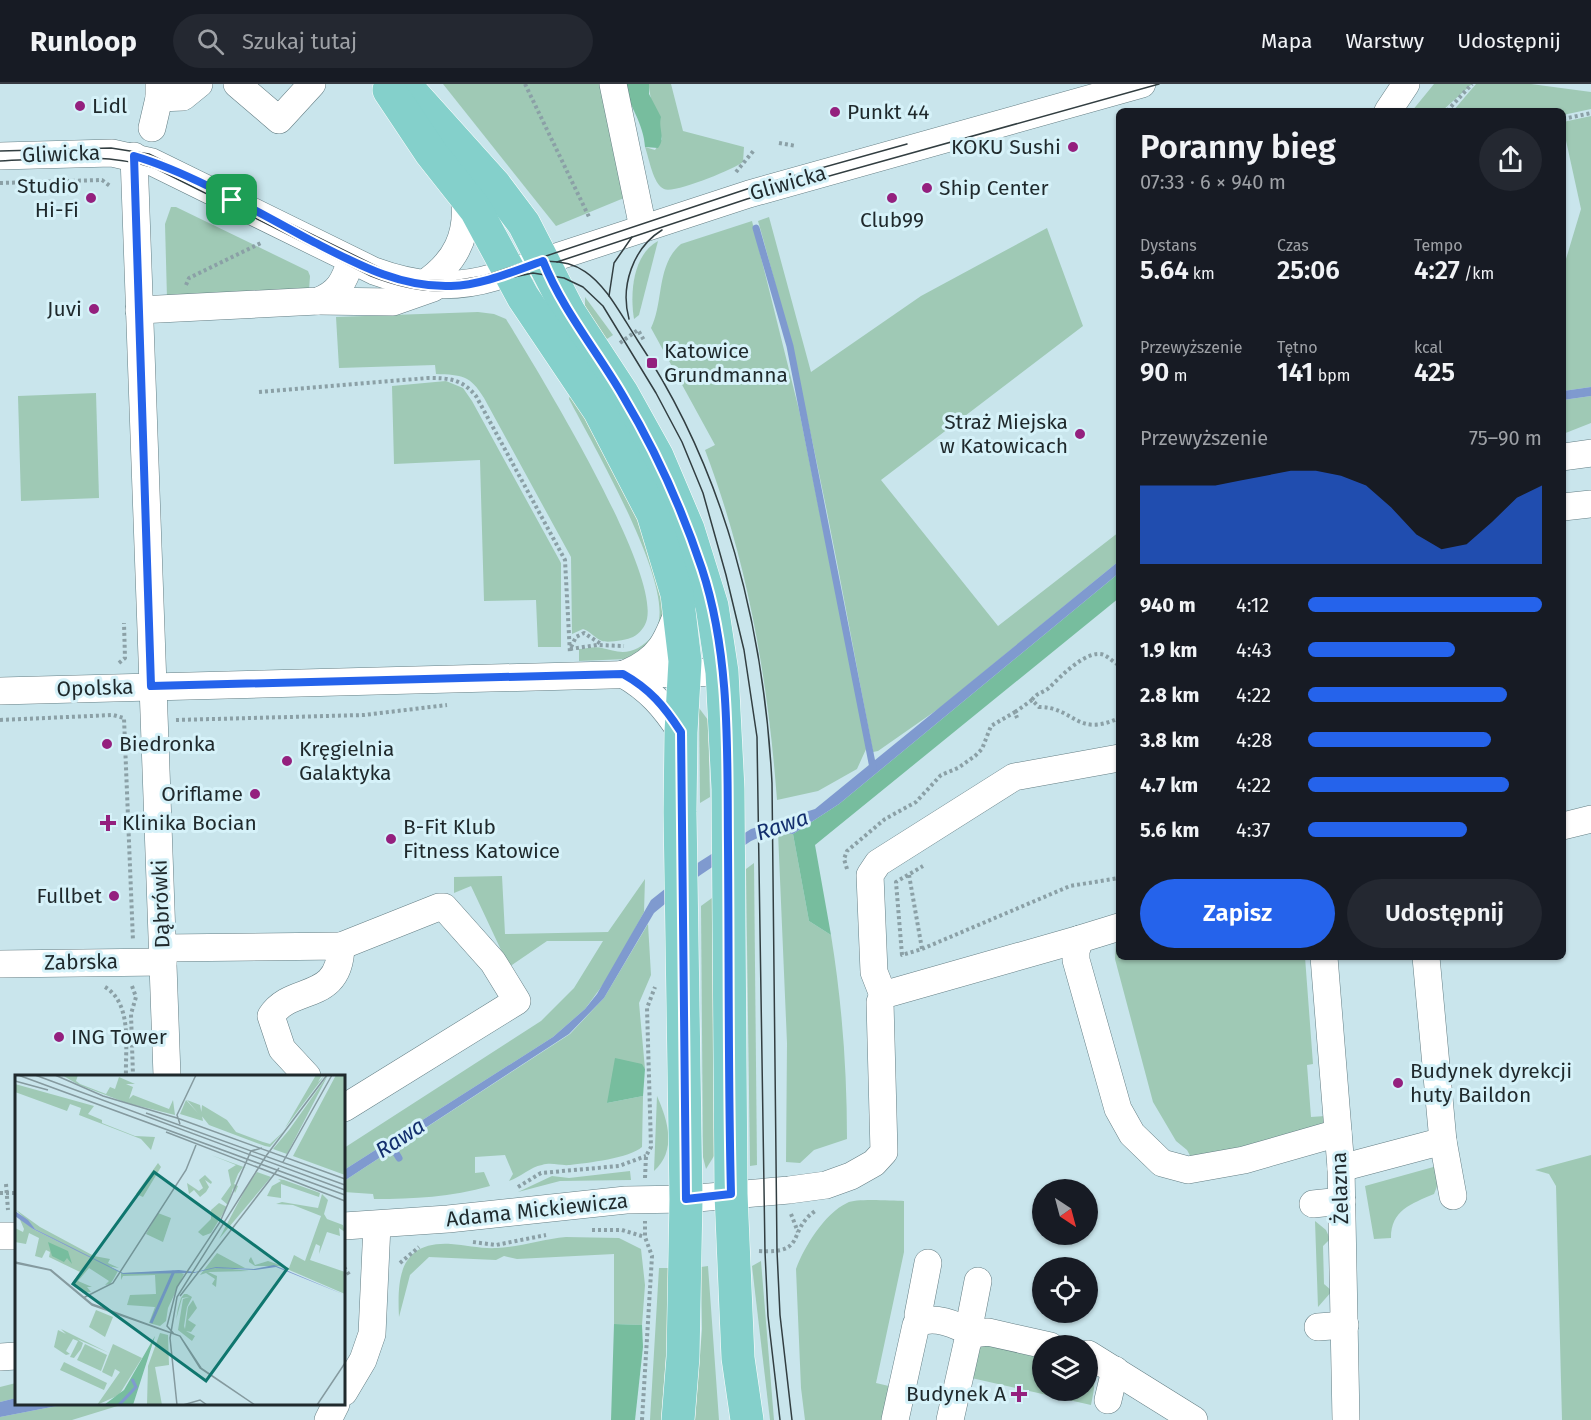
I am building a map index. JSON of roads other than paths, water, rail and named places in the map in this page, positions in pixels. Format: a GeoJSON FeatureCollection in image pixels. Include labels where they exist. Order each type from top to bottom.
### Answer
{"type":"FeatureCollection","features":[{"type":"Feature","properties":{"kind":"main road"},"geometry":{"type":"LineString","coordinates":[[385,84],[431,153],[485,224],[510,273],[593,400],[640,486],[660,534],[679,609],[685,672],[681,732],[680,812],[686,1199],[684,1357],[678,1420]]}},
{"type":"Feature","properties":{"kind":"main road"},"geometry":{"type":"LineString","coordinates":[[404,84],[494,184],[524,224],[575,323],[633,412],[670,485],[703,573],[713,612],[722,672],[728,789],[731,1194],[738,1358],[747,1420]]}},
{"type":"Feature","properties":{"kind":"street"},"geometry":{"type":"LineString","coordinates":[[152,128],[159,91],[183,97],[200,84]]}},
{"type":"Feature","properties":{"kind":"street"},"geometry":{"type":"LineString","coordinates":[[237,84],[279,120],[312,84]]}},
{"type":"Feature","properties":{"kind":"street"},"geometry":{"type":"LineString","coordinates":[[613,84],[643,228]]}},
{"type":"Feature","properties":{"kind":"street","name":"Gliwicka"},"geometry":{"type":"LineString","coordinates":[[0,156],[88,153],[134,156],[170,170],[351,261],[403,281],[430,285],[470,284],[510,273],[749,194],[1142,84]]}},
{"type":"Feature","properties":{"kind":"street"},"geometry":{"type":"LineString","coordinates":[[1390,108],[1406,84]]}},
{"type":"Feature","properties":{"kind":"street","name":"Dąbrówki"},"geometry":{"type":"LineString","coordinates":[[134,156],[151,686],[167,1075]]}},
{"type":"Feature","properties":{"kind":"street","name":"Gliwicka"},"geometry":{"type":"LineString","coordinates":[[139,310],[318,301],[393,302],[430,285],[461,243],[467,216],[464,195]]}},
{"type":"Feature","properties":{"kind":"street"},"geometry":{"type":"LineString","coordinates":[[318,301],[333,295],[351,261]]}},
{"type":"Feature","properties":{"kind":"street"},"geometry":{"type":"LineString","coordinates":[[1566,457],[1591,453]]}},
{"type":"Feature","properties":{"kind":"street"},"geometry":{"type":"LineString","coordinates":[[1566,507],[1591,504]]}},
{"type":"Feature","properties":{"kind":"street","name":"Opolska"},"geometry":{"type":"LineString","coordinates":[[623,674],[651,660],[668,639],[679,609]]}},
{"type":"Feature","properties":{"kind":"street","name":"Opolska"},"geometry":{"type":"LineString","coordinates":[[0,691],[722,672]]}},
{"type":"Feature","properties":{"kind":"street"},"geometry":{"type":"LineString","coordinates":[[623,674],[645,687],[661,702],[681,732]]}},
{"type":"Feature","properties":{"kind":"street"},"geometry":{"type":"LineString","coordinates":[[1116,759],[1014,777],[878,863],[870,875],[874,972],[883,995],[1116,928]]}},
{"type":"Feature","properties":{"kind":"street"},"geometry":{"type":"LineString","coordinates":[[1566,825],[1591,819]]}},
{"type":"Feature","properties":{"kind":"street"},"geometry":{"type":"LineString","coordinates":[[305,1075],[282,1049],[271,1016],[282,1005],[315,991],[331,978],[340,964],[341,946],[444,907],[493,962],[517,1001],[345,1107]]}},
{"type":"Feature","properties":{"kind":"street"},"geometry":{"type":"LineString","coordinates":[[1080,939],[1076,960],[1118,1109],[1132,1134],[1162,1162],[1188,1170],[1244,1160],[1338,1133]]}},
{"type":"Feature","properties":{"kind":"street","name":"Zabrska"},"geometry":{"type":"LineString","coordinates":[[0,964],[341,946]]}},
{"type":"Feature","properties":{"kind":"street","name":"Żelazna"},"geometry":{"type":"LineString","coordinates":[[1324,960],[1342,1202],[1331,1326],[1346,1420]]}},
{"type":"Feature","properties":{"kind":"street"},"geometry":{"type":"LineString","coordinates":[[1426,960],[1443,1141],[1453,1196]]}},
{"type":"Feature","properties":{"kind":"street","name":"Adama Mickiewicza"},"geometry":{"type":"LineString","coordinates":[[345,1226],[377,1225],[626,1200],[686,1199],[826,1185],[863,1170],[884,1152],[880,1002],[883,995]]}},
{"type":"Feature","properties":{"kind":"street"},"geometry":{"type":"LineString","coordinates":[[1341,1168],[1443,1141]]}},
{"type":"Feature","properties":{"kind":"street"},"geometry":{"type":"LineString","coordinates":[[1314,1204],[1342,1202]]}},
{"type":"Feature","properties":{"kind":"street"},"geometry":{"type":"LineString","coordinates":[[345,1390],[363,1360],[372,1334],[376,1295],[377,1225]]}},
{"type":"Feature","properties":{"kind":"street"},"geometry":{"type":"LineString","coordinates":[[920,1322],[918,1315],[928,1263]]}},
{"type":"Feature","properties":{"kind":"street"},"geometry":{"type":"LineString","coordinates":[[950,1420],[967,1344],[972,1334],[970,1322],[978,1281]]}},
{"type":"Feature","properties":{"kind":"street"},"geometry":{"type":"LineString","coordinates":[[895,1420],[916,1325],[920,1322],[932,1320],[960,1326],[972,1334],[988,1332],[1032,1342]]}},
{"type":"Feature","properties":{"kind":"street"},"geometry":{"type":"LineString","coordinates":[[0,1358],[15,1356]]}},
{"type":"Feature","properties":{"kind":"street"},"geometry":{"type":"LineString","coordinates":[[1098,1360],[1194,1420]]}},
{"type":"Feature","properties":{"kind":"street"},"geometry":{"type":"LineString","coordinates":[[1108,1400],[1115,1370]]}},
{"type":"Feature","properties":{"kind":"street"},"geometry":{"type":"LineString","coordinates":[[328,1420],[336,1405]]}},
{"type":"Feature","properties":{"kind":"water"},"geometry":{"type":"Polygon","coordinates":[[[1591,387],[1591,396],[1566,400],[1566,391],[1591,387]]]}},
{"type":"Feature","properties":{"kind":"water","name":"Rawa"},"geometry":{"type":"Polygon","coordinates":[[[1116,563],[1116,575],[839,804],[793,834],[774,831],[751,841],[699,876],[654,913],[604,998],[569,1034],[345,1180],[345,1169],[553,1037],[585,1009],[597,994],[651,900],[699,862],[751,829],[815,809],[1116,563]]]}},
{"type":"Feature","properties":{"kind":"water"},"geometry":{"type":"Polygon","coordinates":[[[15,1398],[15,1405],[62,1405],[0,1417],[0,1402],[15,1398]]]}},
{"type":"Feature","properties":{"kind":"waterway"},"geometry":{"type":"LineString","coordinates":[[756,228],[790,346],[873,768]]}},
{"type":"Feature","properties":{"kind":"waterway","name":"Rawa"},"geometry":{"type":"LineString","coordinates":[[391,1145],[399,1158]]}},
{"type":"Feature","properties":{"kind":"tram line"},"geometry":{"type":"LineString","coordinates":[[557,262],[747,199],[1159,84]]}},
{"type":"Feature","properties":{"kind":"tram line"},"geometry":{"type":"LineString","coordinates":[[540,258],[753,187],[907,144]]}},
{"type":"Feature","properties":{"kind":"tram line"},"geometry":{"type":"LineString","coordinates":[[0,151],[111,148],[149,154],[388,272],[417,280],[454,281],[484,276],[520,264]]}},
{"type":"Feature","properties":{"kind":"tram line"},"geometry":{"type":"LineString","coordinates":[[0,161],[98,158],[155,168],[371,276],[390,283],[442,291],[475,287],[512,277]]}},
{"type":"Feature","properties":{"kind":"tram line"},"geometry":{"type":"LineString","coordinates":[[629,319],[626,294],[631,269],[643,247],[662,230]]}},
{"type":"Feature","properties":{"kind":"tram line"},"geometry":{"type":"LineString","coordinates":[[609,296],[614,263],[632,237]]}},
{"type":"Feature","properties":{"kind":"tram line"},"geometry":{"type":"LineString","coordinates":[[513,267],[539,262],[559,262],[577,267],[591,276],[615,304],[668,391],[695,443],[717,497],[735,553],[749,609],[768,725],[772,783],[777,1251],[780,1315],[792,1420]]}},
{"type":"Feature","properties":{"kind":"tram line"},"geometry":{"type":"LineString","coordinates":[[505,279],[533,273],[564,278],[583,287],[603,306],[656,393],[682,442],[703,493],[726,575],[744,650],[757,737],[765,1252],[768,1316],[780,1420]]}},
{"type":"Feature","properties":{"kind":"place","name":"Lidl"},"geometry":{"type":"Point","coordinates":[80,106]}},
{"type":"Feature","properties":{"kind":"place","name":"Punkt 44"},"geometry":{"type":"Point","coordinates":[835,112]}},
{"type":"Feature","properties":{"kind":"place","name":"KOKU Sushi"},"geometry":{"type":"Point","coordinates":[1073,147]}},
{"type":"Feature","properties":{"kind":"place","name":"Ship Center"},"geometry":{"type":"Point","coordinates":[927,188]}},
{"type":"Feature","properties":{"kind":"place","name":"Studio Hi-Fi"},"geometry":{"type":"Point","coordinates":[91,198]}},
{"type":"Feature","properties":{"kind":"place","name":"Club99"},"geometry":{"type":"Point","coordinates":[892,198]}},
{"type":"Feature","properties":{"kind":"place","name":"Juvi"},"geometry":{"type":"Point","coordinates":[94,309]}},
{"type":"Feature","properties":{"kind":"place","name":"Katowice Grundmanna"},"geometry":{"type":"Point","coordinates":[652,363]}},
{"type":"Feature","properties":{"kind":"place","name":"Straż Miejska w Katowicach"},"geometry":{"type":"Point","coordinates":[1080,434]}},
{"type":"Feature","properties":{"kind":"place","name":"Biedronka"},"geometry":{"type":"Point","coordinates":[107,744]}},
{"type":"Feature","properties":{"kind":"place","name":"Kręgielnia Galaktyka"},"geometry":{"type":"Point","coordinates":[287,761]}},
{"type":"Feature","properties":{"kind":"place","name":"Oriflame"},"geometry":{"type":"Point","coordinates":[255,794]}},
{"type":"Feature","properties":{"kind":"place","name":"Klinika Bocian"},"geometry":{"type":"Point","coordinates":[108,823]}},
{"type":"Feature","properties":{"kind":"place","name":"B-Fit Klub Fitness Katowice"},"geometry":{"type":"Point","coordinates":[391,839]}},
{"type":"Feature","properties":{"kind":"place","name":"Fullbet"},"geometry":{"type":"Point","coordinates":[114,896]}},
{"type":"Feature","properties":{"kind":"place","name":"ING Tower"},"geometry":{"type":"Point","coordinates":[59,1037]}},
{"type":"Feature","properties":{"kind":"place","name":"Budynek dyrekcji huty Baildon"},"geometry":{"type":"Point","coordinates":[1398,1083]}},
{"type":"Feature","properties":{"kind":"place","name":"Budynek A"},"geometry":{"type":"Point","coordinates":[1019,1394]}}]}
